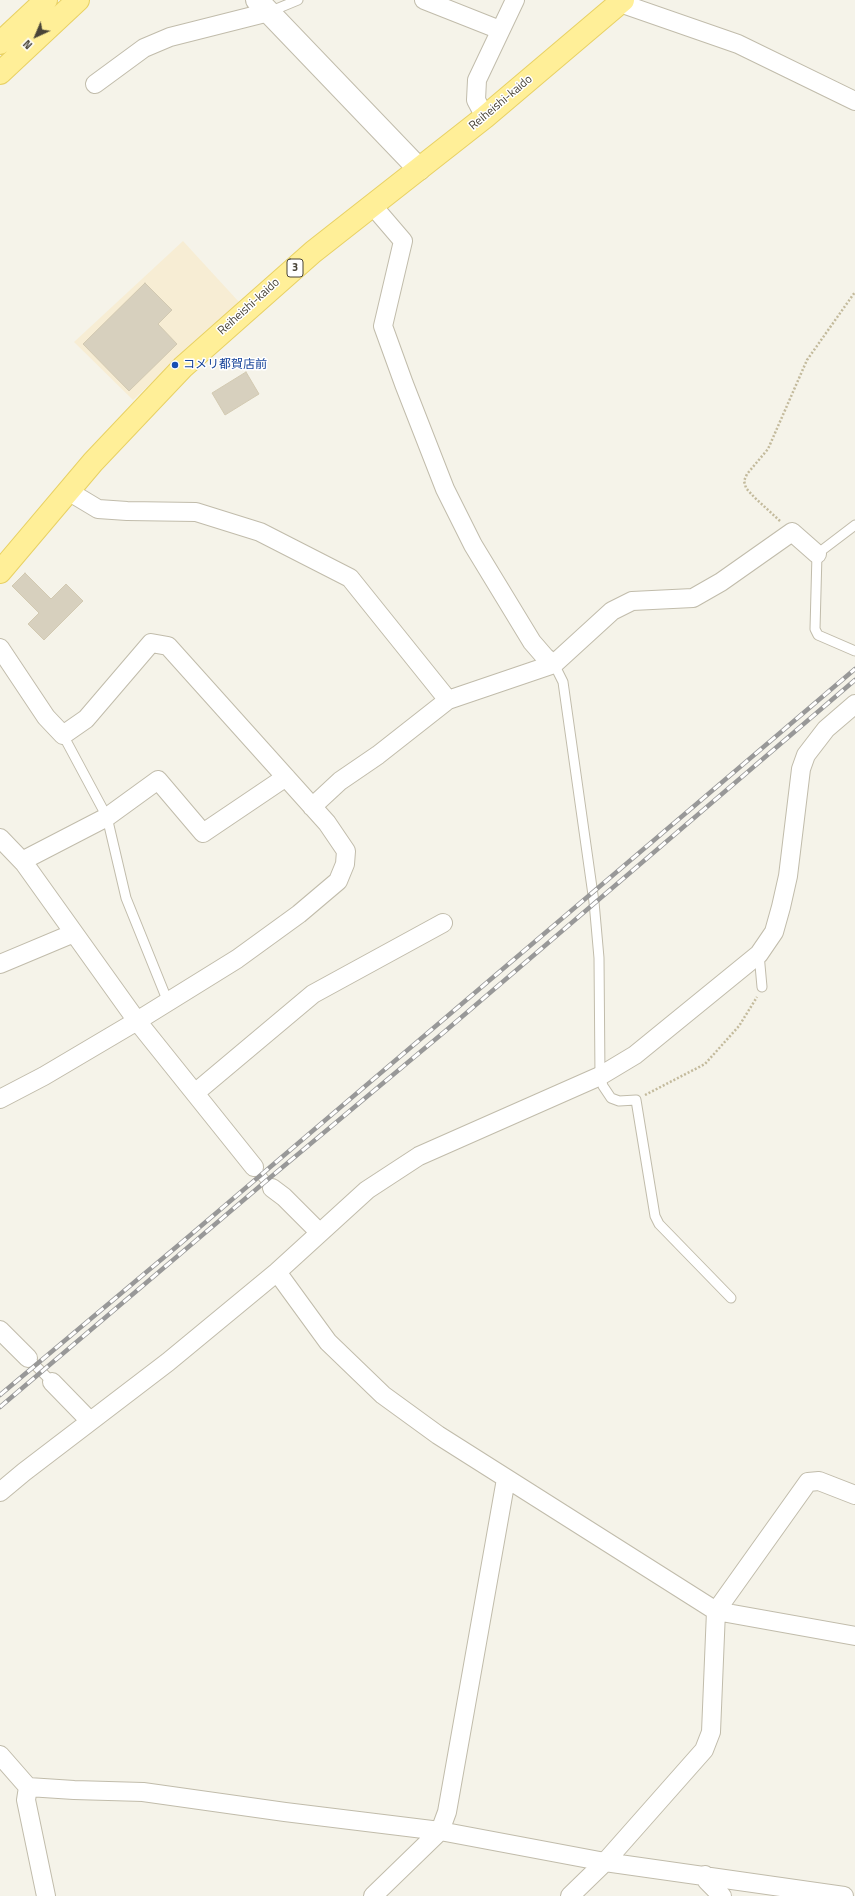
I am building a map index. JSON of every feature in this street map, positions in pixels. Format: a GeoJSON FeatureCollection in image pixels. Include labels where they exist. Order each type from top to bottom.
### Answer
{"type":"FeatureCollection","features":[{"type":"Feature","properties":{"kind":"main road"},"geometry":{"type":"LineString","coordinates":[[0,43],[46,0]]}},
{"type":"Feature","properties":{"kind":"main road"},"geometry":{"type":"LineString","coordinates":[[0,73],[78,0]]}},
{"type":"Feature","properties":{"kind":"main road","name":"Reiheishi-kaido"},"geometry":{"type":"LineString","coordinates":[[0,572],[92,462],[183,367],[271,288],[485,117],[621,2]]}},
{"type":"Feature","properties":{"kind":"street"},"geometry":{"type":"LineString","coordinates":[[424,0],[500,30]]}},
{"type":"Feature","properties":{"kind":"street"},"geometry":{"type":"LineString","coordinates":[[485,117],[476,100],[477,80],[515,0]]}},
{"type":"Feature","properties":{"kind":"street"},"geometry":{"type":"LineString","coordinates":[[621,2],[738,44],[855,101]]}},
{"type":"Feature","properties":{"kind":"street"},"geometry":{"type":"LineString","coordinates":[[95,84],[144,48],[170,37],[263,6],[419,169]]}},
{"type":"Feature","properties":{"kind":"street"},"geometry":{"type":"LineString","coordinates":[[373,206],[403,241],[384,326],[388,342],[439,475],[473,545],[532,642],[544,657],[554,664]]}},
{"type":"Feature","properties":{"kind":"street"},"geometry":{"type":"LineString","coordinates":[[68,491],[98,509],[196,512],[260,532],[350,578],[448,700]]}},
{"type":"Feature","properties":{"kind":"street"},"geometry":{"type":"LineString","coordinates":[[312,807],[340,781],[378,755],[448,700],[554,664],[612,611],[632,601],[641,599],[693,598],[721,582],[792,532],[817,554]]}},
{"type":"Feature","properties":{"kind":"street"},"geometry":{"type":"LineString","coordinates":[[0,648],[46,717],[63,735],[86,720],[150,643],[168,646],[327,823],[346,851],[345,864],[338,881],[299,914],[237,960],[44,1076],[0,1099]]}},
{"type":"Feature","properties":{"kind":"street"},"geometry":{"type":"LineString","coordinates":[[0,1492],[168,1362],[277,1272],[367,1190],[419,1156],[600,1076],[635,1055],[759,954],[774,932],[781,907],[788,876],[801,769],[806,755],[826,729],[855,704]]}},
{"type":"Feature","properties":{"kind":"street"},"geometry":{"type":"LineString","coordinates":[[22,861],[107,817],[158,780],[202,833],[286,777]]}},
{"type":"Feature","properties":{"kind":"street"},"geometry":{"type":"LineString","coordinates":[[0,838],[22,861],[137,1021],[254,1167]]}},
{"type":"Feature","properties":{"kind":"street"},"geometry":{"type":"LineString","coordinates":[[195,1093],[314,994],[443,923]]}},
{"type":"Feature","properties":{"kind":"street"},"geometry":{"type":"LineString","coordinates":[[0,964],[74,933]]}},
{"type":"Feature","properties":{"kind":"street"},"geometry":{"type":"LineString","coordinates":[[272,1188],[320,1233]]}},
{"type":"Feature","properties":{"kind":"street"},"geometry":{"type":"LineString","coordinates":[[277,1272],[328,1342],[383,1395],[438,1435],[506,1479],[716,1611],[855,1636]]}},
{"type":"Feature","properties":{"kind":"street"},"geometry":{"type":"LineString","coordinates":[[0,1330],[28,1358]]}},
{"type":"Feature","properties":{"kind":"street"},"geometry":{"type":"LineString","coordinates":[[52,1382],[90,1421]]}},
{"type":"Feature","properties":{"kind":"street"},"geometry":{"type":"LineString","coordinates":[[373,1896],[440,1831],[447,1812],[506,1479]]}},
{"type":"Feature","properties":{"kind":"street"},"geometry":{"type":"LineString","coordinates":[[570,1896],[605,1862],[704,1750],[711,1732],[716,1611],[808,1482],[819,1481],[855,1496]]}},
{"type":"Feature","properties":{"kind":"street"},"geometry":{"type":"LineString","coordinates":[[0,1755],[28,1787],[143,1792],[285,1812],[440,1831],[605,1862],[705,1875],[844,1896]]}},
{"type":"Feature","properties":{"kind":"street"},"geometry":{"type":"LineString","coordinates":[[28,1787],[26,1800],[46,1896]]}},
{"type":"Feature","properties":{"kind":"street"},"geometry":{"type":"LineString","coordinates":[[705,1875],[707,1881],[722,1896]]}},
{"type":"Feature","properties":{"kind":"lane"},"geometry":{"type":"LineString","coordinates":[[263,6],[298,0]]}},
{"type":"Feature","properties":{"kind":"lane"},"geometry":{"type":"LineString","coordinates":[[855,525],[817,554],[816,630],[818,634],[855,651]]}},
{"type":"Feature","properties":{"kind":"lane"},"geometry":{"type":"LineString","coordinates":[[554,664],[563,682],[594,902],[599,958],[600,1076],[603,1086],[611,1098],[619,1101],[636,1100],[655,1216],[659,1224],[731,1298]]}},
{"type":"Feature","properties":{"kind":"lane"},"geometry":{"type":"LineString","coordinates":[[63,735],[107,817],[126,898],[168,1002]]}},
{"type":"Feature","properties":{"kind":"lane"},"geometry":{"type":"LineString","coordinates":[[759,954],[762,987]]}},
{"type":"Feature","properties":{"kind":"lane"},"geometry":{"type":"LineString","coordinates":[[254,1167],[272,1188]]}},
{"type":"Feature","properties":{"kind":"lane"},"geometry":{"type":"LineString","coordinates":[[28,1358],[52,1382]]}},
{"type":"Feature","properties":{"kind":"path"},"geometry":{"type":"LineString","coordinates":[[792,532],[754,497],[746,488],[744,481],[747,474],[768,449],[807,360],[855,292]]}},
{"type":"Feature","properties":{"kind":"path"},"geometry":{"type":"LineString","coordinates":[[636,1100],[705,1064],[739,1026],[762,987]]}},
{"type":"Feature","properties":{"kind":"shaded area"},"geometry":{"type":"Polygon","coordinates":[[[183,241],[239,302],[133,400],[74,342],[183,241]]]}},
{"type":"Feature","properties":{"kind":"building"},"geometry":{"type":"Polygon","coordinates":[[[145,283],[172,310],[158,324],[177,344],[129,391],[83,344],[145,283]]]}},
{"type":"Feature","properties":{"kind":"building"},"geometry":{"type":"Polygon","coordinates":[[[246,372],[259,394],[225,415],[212,393],[246,372]]]}},
{"type":"Feature","properties":{"kind":"building"},"geometry":{"type":"Polygon","coordinates":[[[25,573],[51,599],[66,584],[83,601],[44,640],[28,624],[39,613],[12,586],[25,573]]]}},
{"type":"Feature","properties":{"kind":"railway"},"geometry":{"type":"LineString","coordinates":[[0,1395],[181,1243],[855,669]]}},
{"type":"Feature","properties":{"kind":"railway"},"geometry":{"type":"LineString","coordinates":[[0,1407],[443,1033],[855,680]]}},
{"type":"Feature","properties":{"kind":"place","name":"コメリ都賀店前"},"geometry":{"type":"Point","coordinates":[175,365]}}]}
